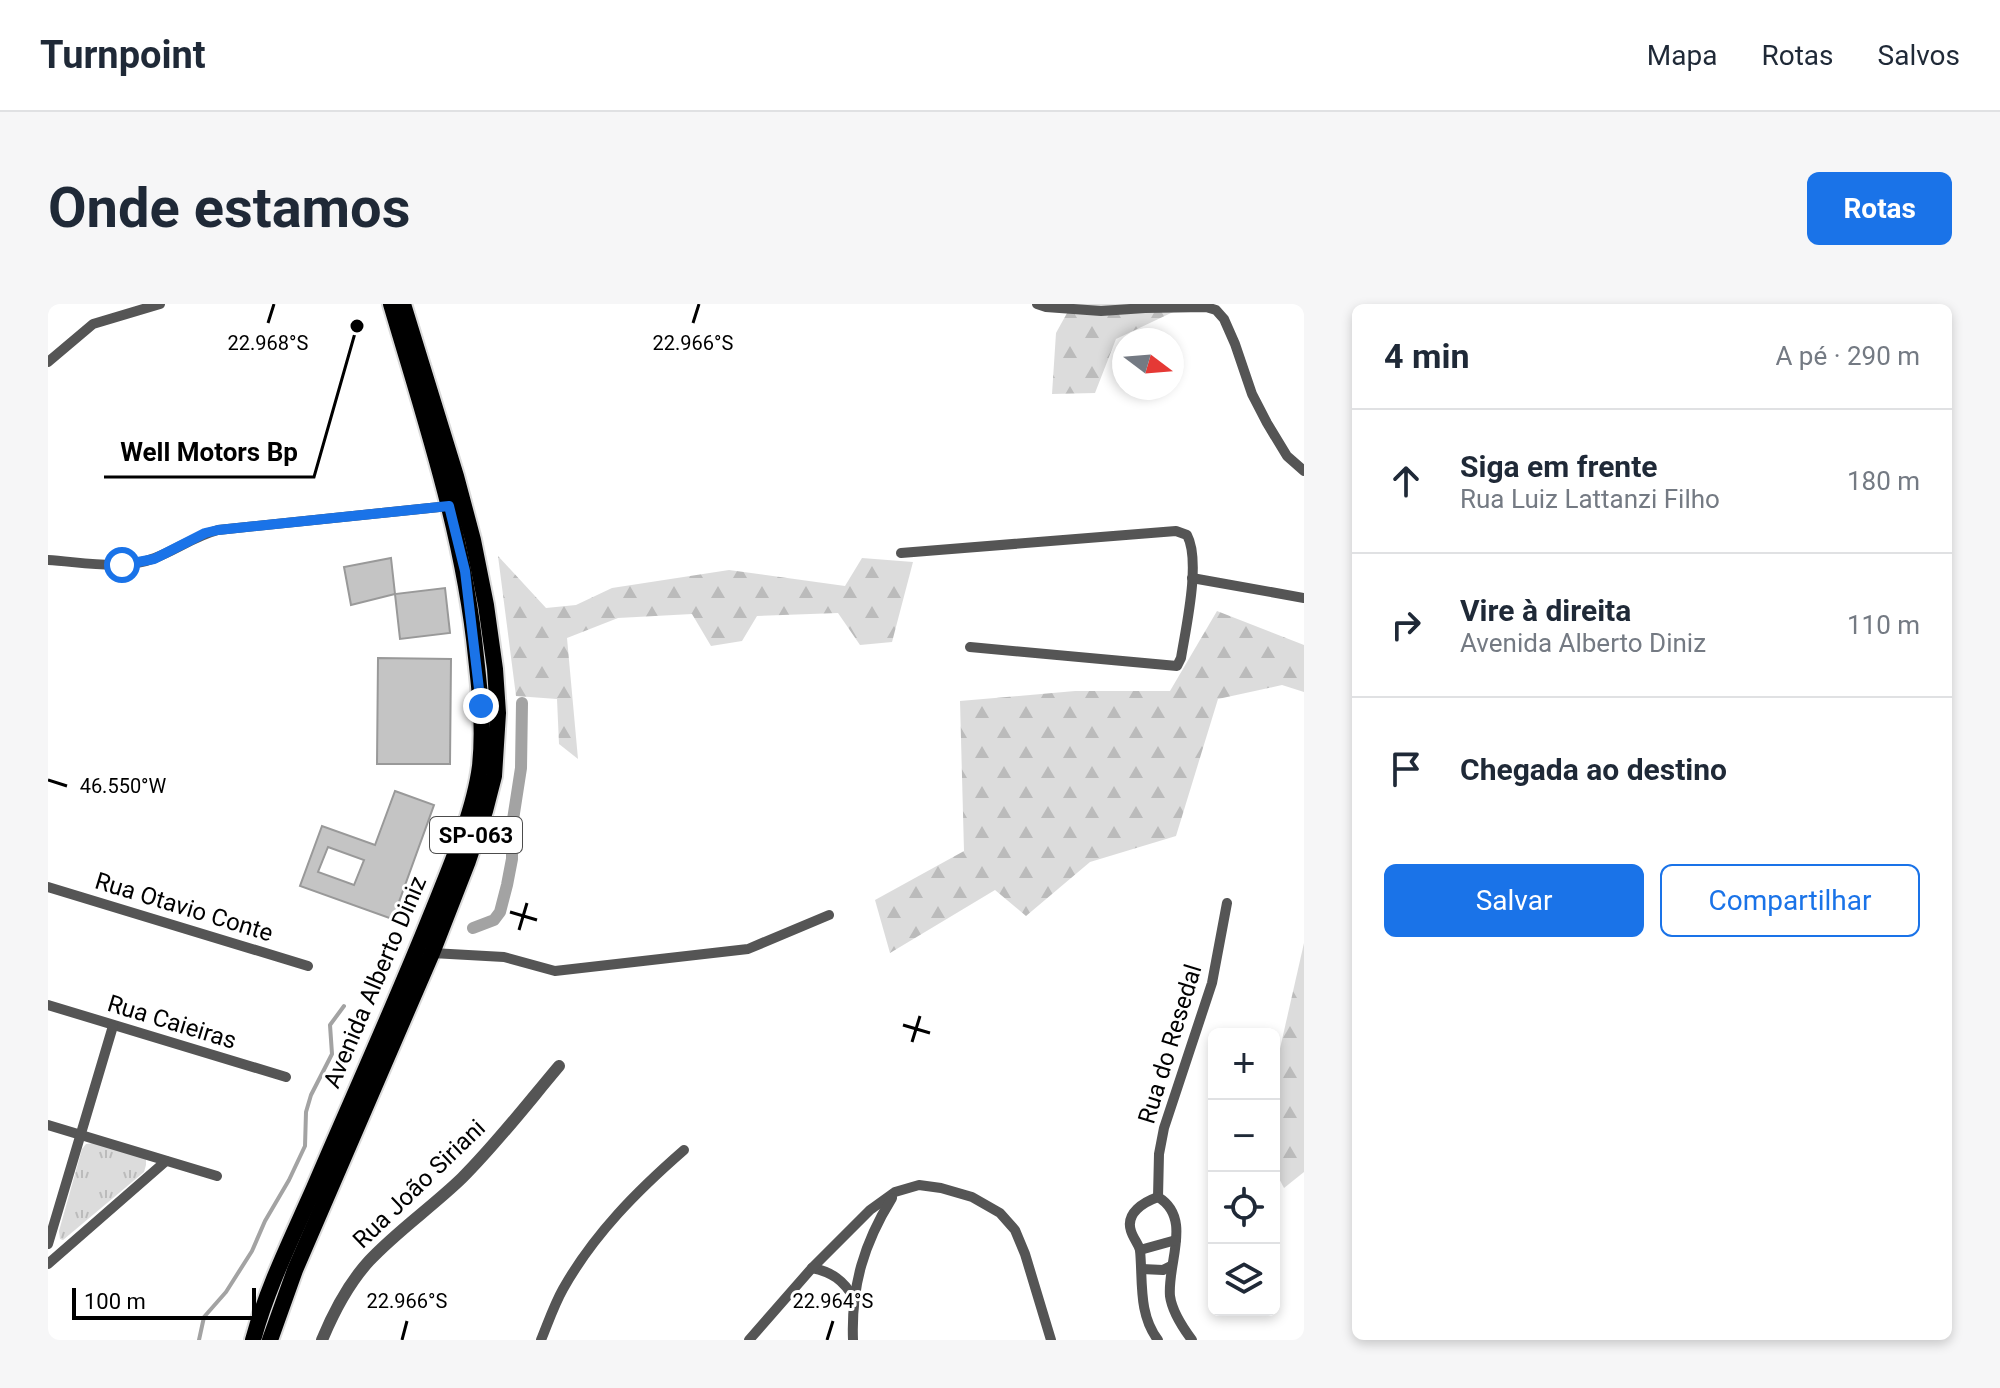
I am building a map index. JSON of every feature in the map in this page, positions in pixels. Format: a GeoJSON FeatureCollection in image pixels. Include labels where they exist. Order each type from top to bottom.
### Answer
{"type":"FeatureCollection","features":[{"type":"Feature","properties":{"kind":"main road","name":"Avenida Alberto Diniz"},"geometry":{"type":"LineString","coordinates":[[253,1340],[275,1277],[436,901],[457,848],[479,770],[481,706],[465,571],[391,304]]}},
{"type":"Feature","properties":{"kind":"main road","name":"Avenida Alberto Diniz"},"geometry":{"type":"LineString","coordinates":[[270,1340],[295,1270],[432,953],[485,811],[494,776],[498,713],[486,605],[456,476],[403,304]]}},
{"type":"Feature","properties":{"kind":"street"},"geometry":{"type":"LineString","coordinates":[[48,362],[93,324],[160,304]]}},
{"type":"Feature","properties":{"kind":"street"},"geometry":{"type":"LineString","coordinates":[[1037,304],[1101,311],[1206,307],[1220,313],[1267,423],[1287,456],[1304,471]]}},
{"type":"Feature","properties":{"kind":"street"},"geometry":{"type":"LineString","coordinates":[[48,560],[122,565],[154,559],[205,533],[218,530],[449,506]]}},
{"type":"Feature","properties":{"kind":"street"},"geometry":{"type":"LineString","coordinates":[[901,553],[1176,531],[1190,539],[1193,548],[1192,578],[1181,658],[1177,666],[970,647]]}},
{"type":"Feature","properties":{"kind":"street"},"geometry":{"type":"LineString","coordinates":[[1192,578],[1304,598]]}},
{"type":"Feature","properties":{"kind":"street","name":"Rua Otavio Conte"},"geometry":{"type":"LineString","coordinates":[[48,887],[308,966]]}},
{"type":"Feature","properties":{"kind":"street","name":"Rua do Resedal"},"geometry":{"type":"LineString","coordinates":[[1158,1197],[1159,1154],[1164,1128],[1212,983],[1227,903]]}},
{"type":"Feature","properties":{"kind":"street","name":"Avenida Alberto Diniz"},"geometry":{"type":"LineString","coordinates":[[432,953],[504,957],[555,971],[748,949],[829,915]]}},
{"type":"Feature","properties":{"kind":"street","name":"Rua Caieiras"},"geometry":{"type":"LineString","coordinates":[[48,1005],[286,1077]]}},
{"type":"Feature","properties":{"kind":"street"},"geometry":{"type":"LineString","coordinates":[[48,1244],[113,1026]]}},
{"type":"Feature","properties":{"kind":"street","name":"Rua João Siriani"},"geometry":{"type":"LineString","coordinates":[[322,1340],[347,1289],[369,1261],[446,1194],[488,1152],[559,1066]]}},
{"type":"Feature","properties":{"kind":"street"},"geometry":{"type":"LineString","coordinates":[[48,1125],[217,1176]]}},
{"type":"Feature","properties":{"kind":"street"},"geometry":{"type":"LineString","coordinates":[[541,1340],[562,1291],[598,1236],[622,1208],[684,1150]]}},
{"type":"Feature","properties":{"kind":"street"},"geometry":{"type":"LineString","coordinates":[[48,1264],[166,1161]]}},
{"type":"Feature","properties":{"kind":"street"},"geometry":{"type":"LineString","coordinates":[[749,1340],[812,1268],[870,1210],[895,1192],[919,1185],[972,1197],[1000,1213],[1015,1230],[1051,1340]]}},
{"type":"Feature","properties":{"kind":"street"},"geometry":{"type":"LineString","coordinates":[[853,1340],[854,1299],[859,1268],[881,1215],[895,1192]]}},
{"type":"Feature","properties":{"kind":"street"},"geometry":{"type":"LineString","coordinates":[[1158,1340],[1144,1311],[1139,1245],[1131,1233],[1130,1221],[1144,1202],[1158,1197],[1166,1201],[1176,1220],[1170,1298],[1192,1340]]}},
{"type":"Feature","properties":{"kind":"street"},"geometry":{"type":"LineString","coordinates":[[1139,1245],[1176,1236]]}},
{"type":"Feature","properties":{"kind":"street"},"geometry":{"type":"LineString","coordinates":[[1142,1269],[1163,1270],[1171,1266]]}},
{"type":"Feature","properties":{"kind":"street"},"geometry":{"type":"LineString","coordinates":[[812,1268],[837,1277],[854,1299]]}},
{"type":"Feature","properties":{"kind":"green space"},"geometry":{"type":"Polygon","coordinates":[[[1072,304],[1195,304],[1139,328],[1112,328],[1112,349],[1095,393],[1052,394],[1056,333],[1072,304]]]}},
{"type":"Feature","properties":{"kind":"green space"},"geometry":{"type":"Polygon","coordinates":[[[498,556],[546,608],[576,605],[612,588],[729,570],[845,586],[862,558],[913,562],[892,642],[860,645],[838,613],[757,616],[742,641],[711,646],[692,614],[618,618],[567,638],[578,759],[559,744],[557,699],[516,696],[498,556]]]}},
{"type":"Feature","properties":{"kind":"green space"},"geometry":{"type":"Polygon","coordinates":[[[1217,611],[1304,645],[1304,692],[1282,685],[1218,699],[1176,836],[1090,862],[1026,916],[995,890],[890,953],[875,900],[964,851],[960,701],[1075,691],[1170,691],[1217,611]]]}},
{"type":"Feature","properties":{"kind":"green space"},"geometry":{"type":"Polygon","coordinates":[[[1304,943],[1304,1172],[1284,1188],[1280,1180],[1280,1049],[1304,943]]]}},
{"type":"Feature","properties":{"kind":"green space"},"geometry":{"type":"Polygon","coordinates":[[[94,1143],[146,1158],[144,1172],[63,1240],[60,1239],[59,1231],[82,1149],[86,1144],[94,1143]]]}},
{"type":"Feature","properties":{"kind":"building"},"geometry":{"type":"Polygon","coordinates":[[[391,558],[395,594],[351,605],[344,567],[391,558]]]}},
{"type":"Feature","properties":{"kind":"building"},"geometry":{"type":"Polygon","coordinates":[[[445,588],[450,633],[400,639],[395,594],[445,588]]]}},
{"type":"Feature","properties":{"kind":"building"},"geometry":{"type":"Polygon","coordinates":[[[378,658],[451,659],[450,764],[377,764],[378,658]]]}},
{"type":"Feature","properties":{"kind":"building"},"geometry":{"type":"Polygon","coordinates":[[[395,791],[434,805],[395,920],[300,886],[322,826],[375,845],[395,791]],[[328,847],[318,872],[354,885],[364,860],[328,847]]]}},
{"type":"Feature","properties":{"kind":"waterway"},"geometry":{"type":"LineString","coordinates":[[473,928],[494,920],[500,912],[507,885],[521,768],[522,703]]}},
{"type":"Feature","properties":{"kind":"waterway"},"geometry":{"type":"LineString","coordinates":[[199,1340],[204,1317],[226,1292],[252,1251],[305,1146],[306,1112],[332,1054],[330,1025],[344,1006]]}},
{"type":"Feature","properties":{"kind":"place","name":"Well Motors Bp"},"geometry":{"type":"Point","coordinates":[357,326]}},
{"type":"Feature","properties":{"kind":"route"},"geometry":{"type":"LineString","coordinates":[[122,565],[154,559],[205,533],[218,530],[449,506],[465,571],[481,706]]}}]}
